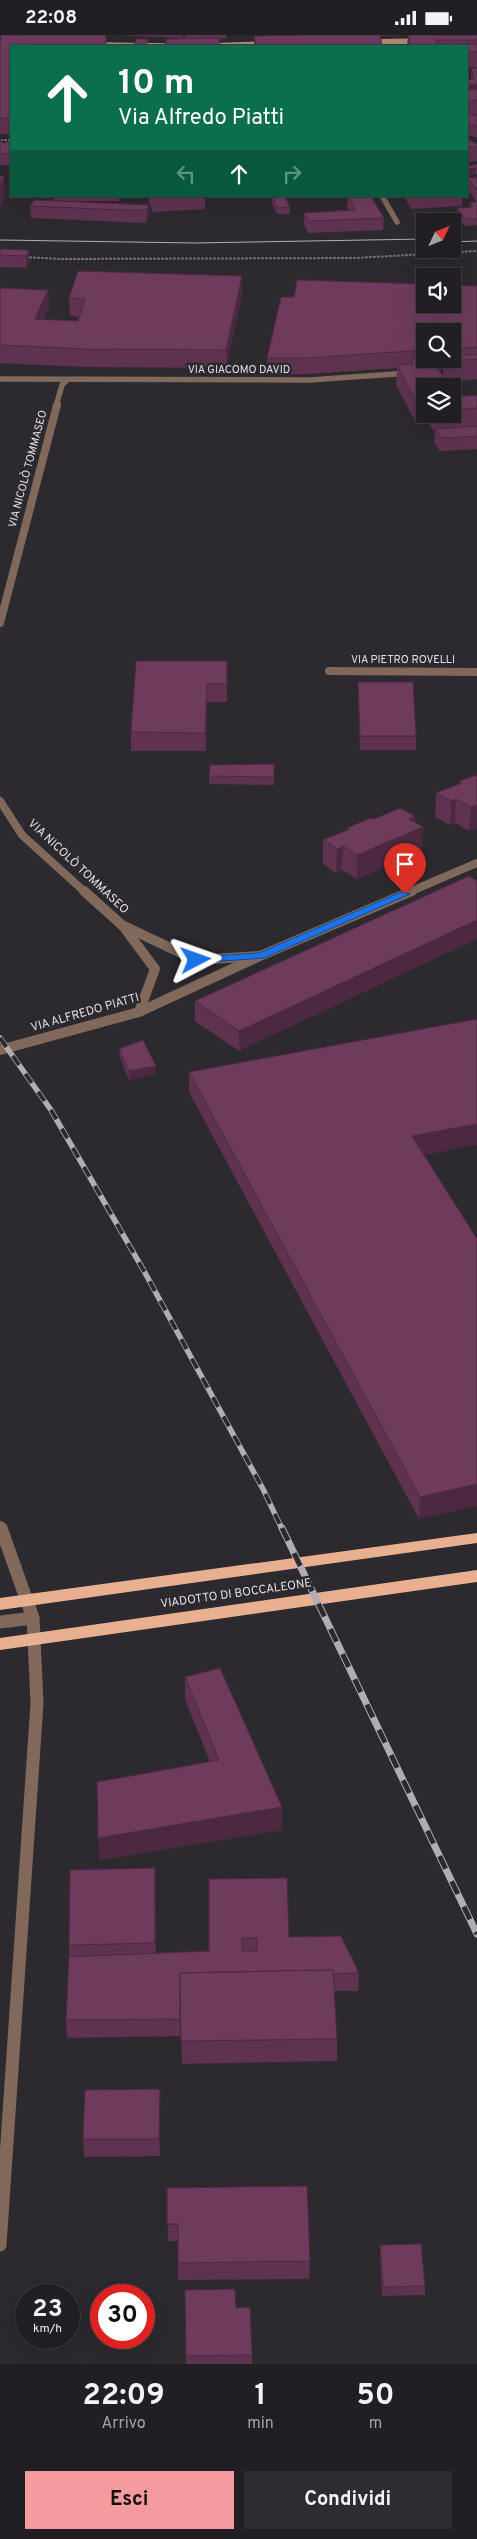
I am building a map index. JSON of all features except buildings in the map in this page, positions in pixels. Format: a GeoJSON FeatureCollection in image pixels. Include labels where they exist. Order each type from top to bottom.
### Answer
{"type":"FeatureCollection","features":[{"type":"Feature","properties":{"kind":"highway","name":"VIADOTTO DI BOCCALEONE"},"geometry":{"type":"LineString","coordinates":[[0,1604],[477,1538]]}},
{"type":"Feature","properties":{"kind":"highway","name":"VIADOTTO DI BOCCALEONE"},"geometry":{"type":"LineString","coordinates":[[0,1643],[477,1576]]}},
{"type":"Feature","properties":{"kind":"main road"},"geometry":{"type":"LineString","coordinates":[[361,43],[429,41]]}},
{"type":"Feature","properties":{"kind":"main road"},"geometry":{"type":"LineString","coordinates":[[85,44],[137,45]]}},
{"type":"Feature","properties":{"kind":"main road"},"geometry":{"type":"LineString","coordinates":[[237,45],[276,44]]}},
{"type":"Feature","properties":{"kind":"street"},"geometry":{"type":"LineString","coordinates":[[383,197],[397,222]]}},
{"type":"Feature","properties":{"kind":"street","name":"VIA GIACOMO DAVID"},"geometry":{"type":"LineString","coordinates":[[0,379],[310,380],[420,372]]}},
{"type":"Feature","properties":{"kind":"street","name":"VIA NICOLÒ TOMMASEO"},"geometry":{"type":"LineString","coordinates":[[0,623],[62,385],[67,380]]}},
{"type":"Feature","properties":{"kind":"street","name":"VIA PIETRO ROVELLI"},"geometry":{"type":"LineString","coordinates":[[329,671],[477,672]]}},
{"type":"Feature","properties":{"kind":"street","name":"VIA NICOLÒ TOMMASEO"},"geometry":{"type":"LineString","coordinates":[[0,801],[22,835],[123,926],[155,969],[139,1013]]}},
{"type":"Feature","properties":{"kind":"street","name":"VIA ALFREDO PIATTI"},"geometry":{"type":"LineString","coordinates":[[0,1050],[139,1013],[260,956],[477,863]]}},
{"type":"Feature","properties":{"kind":"street","name":"VIA NICOLÒ TOMMASEO"},"geometry":{"type":"LineString","coordinates":[[123,926],[196,960],[260,956]]}},
{"type":"Feature","properties":{"kind":"street"},"geometry":{"type":"LineString","coordinates":[[0,1526],[33,1618],[37,1703],[0,2245]]}},
{"type":"Feature","properties":{"kind":"street"},"geometry":{"type":"LineString","coordinates":[[0,1622],[33,1618]]}},
{"type":"Feature","properties":{"kind":"path"},"geometry":{"type":"LineString","coordinates":[[17,256],[60,259],[356,258],[477,251]]}},
{"type":"Feature","properties":{"kind":"tram line"},"geometry":{"type":"LineString","coordinates":[[0,240],[194,243],[416,239]]}},
{"type":"Feature","properties":{"kind":"tram line"},"geometry":{"type":"LineString","coordinates":[[461,242],[477,241]]}},
{"type":"Feature","properties":{"kind":"railway"},"geometry":{"type":"LineString","coordinates":[[0,1038],[51,1110],[144,1271],[263,1489],[282,1529]]}},
{"type":"Feature","properties":{"kind":"railway"},"geometry":{"type":"LineString","coordinates":[[282,1528],[477,1934]]}},
{"type":"Feature","properties":{"kind":"route"},"geometry":{"type":"LineString","coordinates":[[196,960],[260,956],[405,894]]}}]}
